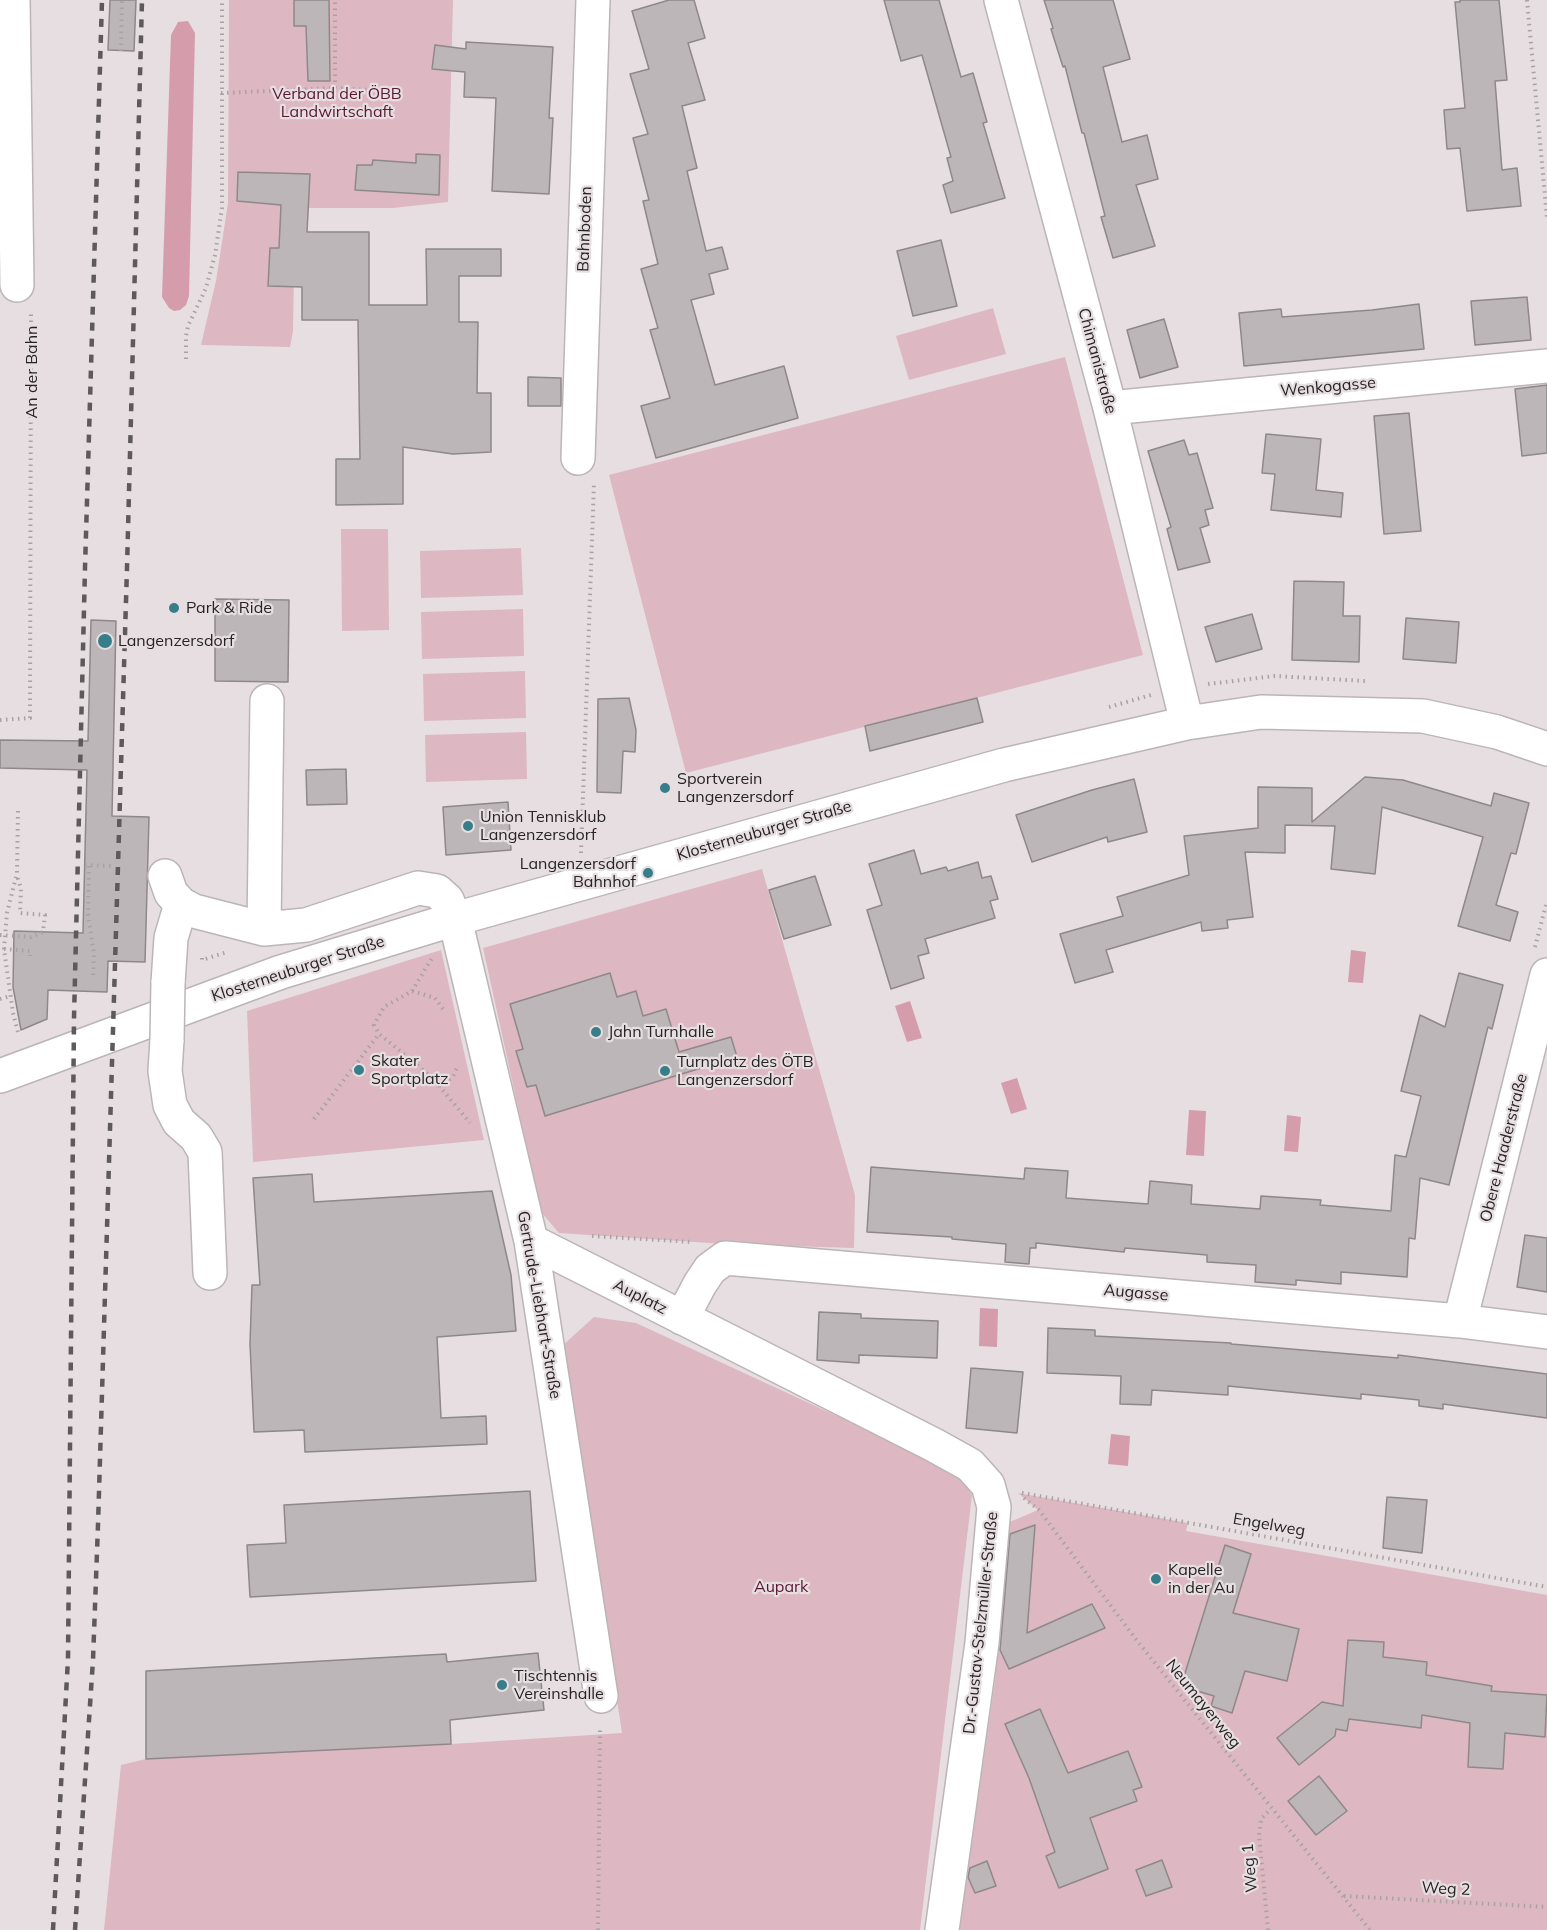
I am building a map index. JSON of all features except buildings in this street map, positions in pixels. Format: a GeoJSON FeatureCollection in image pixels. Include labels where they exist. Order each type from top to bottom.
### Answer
{"type":"FeatureCollection","features":[{"type":"Feature","properties":{"kind":"street"},"geometry":{"type":"LineString","coordinates":[[13,0],[17,285]]}},
{"type":"Feature","properties":{"kind":"street","name":"Bahnboden"},"geometry":{"type":"LineString","coordinates":[[586,470],[593,0]]}},
{"type":"Feature","properties":{"kind":"street","name":"Chimanistraße"},"geometry":{"type":"LineString","coordinates":[[1001,0],[1110,408],[1187,723]]}},
{"type":"Feature","properties":{"kind":"street","name":"Wenkogasse"},"geometry":{"type":"LineString","coordinates":[[1110,408],[1547,366]]}},
{"type":"Feature","properties":{"kind":"street"},"geometry":{"type":"LineString","coordinates":[[264,929],[267,701]]}},
{"type":"Feature","properties":{"kind":"street","name":"Klosterneuburger Straße"},"geometry":{"type":"LineString","coordinates":[[0,1076],[281,972],[455,919],[1004,765],[1187,723],[1261,712],[1423,716],[1497,732],[1547,749]]}},
{"type":"Feature","properties":{"kind":"street"},"geometry":{"type":"LineString","coordinates":[[165,876],[171,893],[182,904],[171,938],[165,1071],[170,1105],[179,1122],[196,1137],[206,1152],[210,1273]]}},
{"type":"Feature","properties":{"kind":"street","name":"Gertrude-Liebhart-Straße"},"geometry":{"type":"LineString","coordinates":[[182,904],[194,911],[264,929],[306,925],[418,888],[437,891],[447,900],[455,919],[531,1241],[601,1696]]}},
{"type":"Feature","properties":{"kind":"street","name":"Obere Haaderstraße"},"geometry":{"type":"LineString","coordinates":[[1460,1321],[1547,975]]}},
{"type":"Feature","properties":{"kind":"street","name":"Auplatz"},"geometry":{"type":"LineString","coordinates":[[531,1241],[682,1318],[699,1284],[710,1269],[711,1250]]}},
{"type":"Feature","properties":{"kind":"street","name":"Augasse"},"geometry":{"type":"LineString","coordinates":[[711,1250],[1460,1321],[1547,1332]]}},
{"type":"Feature","properties":{"kind":"street"},"geometry":{"type":"LineString","coordinates":[[682,1318],[934,1445],[970,1465],[1003,1489]]}},
{"type":"Feature","properties":{"kind":"street","name":"Dr.-Gustav-Stelzmüller-Straße"},"geometry":{"type":"LineString","coordinates":[[942,1930],[982,1643],[994,1507],[1003,1489]]}},
{"type":"Feature","properties":{"kind":"path"},"geometry":{"type":"LineString","coordinates":[[121,51],[122,0]]}},
{"type":"Feature","properties":{"kind":"path"},"geometry":{"type":"LineString","coordinates":[[186,359],[188,326],[206,288],[215,255],[222,208],[222,0]]}},
{"type":"Feature","properties":{"kind":"path"},"geometry":{"type":"LineString","coordinates":[[334,88],[335,0]]}},
{"type":"Feature","properties":{"kind":"path"},"geometry":{"type":"LineString","coordinates":[[1527,0],[1547,218]]}},
{"type":"Feature","properties":{"kind":"path"},"geometry":{"type":"LineString","coordinates":[[221,93],[334,88],[388,91]]}},
{"type":"Feature","properties":{"kind":"path","name":"An der Bahn"},"geometry":{"type":"LineString","coordinates":[[0,720],[30,718],[32,312],[17,285]]}},
{"type":"Feature","properties":{"kind":"path"},"geometry":{"type":"LineString","coordinates":[[580,885],[586,470]]}},
{"type":"Feature","properties":{"kind":"path"},"geometry":{"type":"LineString","coordinates":[[2,935],[31,937],[43,932],[45,915],[20,913],[21,889],[17,873],[18,811]]}},
{"type":"Feature","properties":{"kind":"path"},"geometry":{"type":"LineString","coordinates":[[93,979],[94,954],[88,914],[87,865],[98,869],[111,866]]}},
{"type":"Feature","properties":{"kind":"path"},"geometry":{"type":"LineString","coordinates":[[17,873],[2,935],[17,1033]]}},
{"type":"Feature","properties":{"kind":"path"},"geometry":{"type":"LineString","coordinates":[[4,949],[30,951],[30,956]]}},
{"type":"Feature","properties":{"kind":"path"},"geometry":{"type":"LineString","coordinates":[[200,953],[202,960],[226,952]]}},
{"type":"Feature","properties":{"kind":"path"},"geometry":{"type":"LineString","coordinates":[[435,952],[412,991],[384,1007],[374,1025],[379,1034],[440,1086],[471,1125],[504,1127]]}},
{"type":"Feature","properties":{"kind":"path"},"geometry":{"type":"LineString","coordinates":[[412,991],[435,998],[445,1012]]}},
{"type":"Feature","properties":{"kind":"path"},"geometry":{"type":"LineString","coordinates":[[0,999],[11,996]]}},
{"type":"Feature","properties":{"kind":"path"},"geometry":{"type":"LineString","coordinates":[[314,1119],[379,1034]]}},
{"type":"Feature","properties":{"kind":"path"},"geometry":{"type":"LineString","coordinates":[[440,1086],[453,1077],[457,1069],[457,1059]]}},
{"type":"Feature","properties":{"kind":"path"},"geometry":{"type":"LineString","coordinates":[[587,1236],[711,1250]]}},
{"type":"Feature","properties":{"kind":"path","name":"Engelweg"},"geometry":{"type":"LineString","coordinates":[[1003,1489],[1547,1587]]}},
{"type":"Feature","properties":{"kind":"path","name":"Neumayerweg"},"geometry":{"type":"LineString","coordinates":[[1003,1489],[1039,1510],[1138,1642],[1370,1930]]}},
{"type":"Feature","properties":{"kind":"path"},"geometry":{"type":"LineString","coordinates":[[598,1930],[601,1696]]}},
{"type":"Feature","properties":{"kind":"path","name":"Weg 1"},"geometry":{"type":"LineString","coordinates":[[1268,1930],[1259,1835],[1261,1819],[1271,1809]]}},
{"type":"Feature","properties":{"kind":"path","name":"Weg 2"},"geometry":{"type":"LineString","coordinates":[[1344,1896],[1547,1907]]}},
{"type":"Feature","properties":{"kind":"green space","name":"Verband der ÖBB Landwirtschaft"},"geometry":{"type":"Polygon","coordinates":[[[229,0],[453,0],[448,202],[393,208],[295,208],[293,331],[290,347],[201,345],[216,281],[228,203],[229,0]]]}},
{"type":"Feature","properties":{"kind":"green space"},"geometry":{"type":"Polygon","coordinates":[[[993,308],[1006,354],[909,380],[896,336],[993,308]]]}},
{"type":"Feature","properties":{"kind":"green space"},"geometry":{"type":"Polygon","coordinates":[[[1065,357],[1143,655],[686,773],[609,475],[1065,357]]]}},
{"type":"Feature","properties":{"kind":"green space"},"geometry":{"type":"Polygon","coordinates":[[[341,529],[388,529],[389,630],[342,631],[341,529]]]}},
{"type":"Feature","properties":{"kind":"green space"},"geometry":{"type":"Polygon","coordinates":[[[521,548],[523,595],[421,598],[420,551],[521,548]]]}},
{"type":"Feature","properties":{"kind":"green space"},"geometry":{"type":"Polygon","coordinates":[[[523,609],[524,656],[422,659],[421,612],[523,609]]]}},
{"type":"Feature","properties":{"kind":"green space"},"geometry":{"type":"Polygon","coordinates":[[[525,671],[526,718],[424,721],[423,674],[525,671]]]}},
{"type":"Feature","properties":{"kind":"green space"},"geometry":{"type":"Polygon","coordinates":[[[526,732],[527,779],[426,782],[425,735],[526,732]]]}},
{"type":"Feature","properties":{"kind":"green space","name":"Turnplatz des ÖTB Langenzersdorf"},"geometry":{"type":"Polygon","coordinates":[[[762,869],[855,1195],[854,1248],[725,1244],[559,1233],[541,1212],[483,948],[762,869]]]}},
{"type":"Feature","properties":{"kind":"green space","name":"Skater Sportplatz"},"geometry":{"type":"Polygon","coordinates":[[[441,950],[484,1140],[253,1162],[247,1011],[441,950]]]}},
{"type":"Feature","properties":{"kind":"green space","name":"Aupark"},"geometry":{"type":"Polygon","coordinates":[[[594,1317],[636,1323],[958,1472],[972,1495],[920,1930],[104,1930],[121,1765],[146,1759],[622,1733],[563,1345],[594,1317]]]}},
{"type":"Feature","properties":{"kind":"green space"},"geometry":{"type":"Polygon","coordinates":[[[1018,1493],[1188,1523],[1186,1531],[1547,1595],[1547,1930],[955,1930],[958,1884],[972,1841],[995,1681],[1005,1524],[1038,1510],[1018,1493]]]}},
{"type":"Feature","properties":{"kind":"shaded area"},"geometry":{"type":"Polygon","coordinates":[[[188,21],[195,33],[189,296],[186,305],[174,311],[169,308],[162,297],[171,35],[178,22],[188,21]]]}},
{"type":"Feature","properties":{"kind":"shaded area"},"geometry":{"type":"Polygon","coordinates":[[[1351,950],[1366,952],[1363,983],[1348,982],[1351,950]]]}},
{"type":"Feature","properties":{"kind":"shaded area"},"geometry":{"type":"Polygon","coordinates":[[[910,1001],[922,1038],[907,1042],[895,1006],[910,1001]]]}},
{"type":"Feature","properties":{"kind":"shaded area"},"geometry":{"type":"Polygon","coordinates":[[[1017,1078],[1027,1109],[1011,1114],[1001,1083],[1017,1078]]]}},
{"type":"Feature","properties":{"kind":"shaded area"},"geometry":{"type":"Polygon","coordinates":[[[1189,1110],[1206,1111],[1204,1156],[1186,1155],[1189,1110]]]}},
{"type":"Feature","properties":{"kind":"shaded area"},"geometry":{"type":"Polygon","coordinates":[[[1287,1115],[1301,1117],[1298,1152],[1284,1151],[1287,1115]]]}},
{"type":"Feature","properties":{"kind":"shaded area"},"geometry":{"type":"Polygon","coordinates":[[[980,1308],[998,1309],[997,1347],[979,1346],[980,1308]]]}},
{"type":"Feature","properties":{"kind":"shaded area"},"geometry":{"type":"Polygon","coordinates":[[[1111,1434],[1130,1436],[1128,1466],[1108,1464],[1111,1434]]]}},
{"type":"Feature","properties":{"kind":"railway"},"geometry":{"type":"LineString","coordinates":[[53,1930],[68,1659],[74,1018],[102,0]]}},
{"type":"Feature","properties":{"kind":"railway"},"geometry":{"type":"LineString","coordinates":[[75,1930],[93,1660],[98,1525],[142,0]]}},
{"type":"Feature","properties":{"kind":"place","name":"Park & Ride"},"geometry":{"type":"Point","coordinates":[174,608]}},
{"type":"Feature","properties":{"kind":"place","name":"Langenzersdorf"},"geometry":{"type":"Point","coordinates":[105,641]}},
{"type":"Feature","properties":{"kind":"place","name":"Sportverein Langenzersdorf"},"geometry":{"type":"Point","coordinates":[665,788]}},
{"type":"Feature","properties":{"kind":"place","name":"Union Tennisklub Langenzersdorf"},"geometry":{"type":"Point","coordinates":[468,826]}},
{"type":"Feature","properties":{"kind":"place","name":"Langenzersdorf Bahnhof"},"geometry":{"type":"Point","coordinates":[648,873]}},
{"type":"Feature","properties":{"kind":"place","name":"Jahn Turnhalle"},"geometry":{"type":"Point","coordinates":[596,1032]}},
{"type":"Feature","properties":{"kind":"place","name":"Skater Sportplatz"},"geometry":{"type":"Point","coordinates":[359,1070]}},
{"type":"Feature","properties":{"kind":"place","name":"Turnplatz des ÖTB Langenzersdorf"},"geometry":{"type":"Point","coordinates":[665,1071]}},
{"type":"Feature","properties":{"kind":"place","name":"Kapelle in der Au"},"geometry":{"type":"Point","coordinates":[1156,1579]}},
{"type":"Feature","properties":{"kind":"place","name":"Tischtennis Vereinshalle"},"geometry":{"type":"Point","coordinates":[502,1685]}}]}
